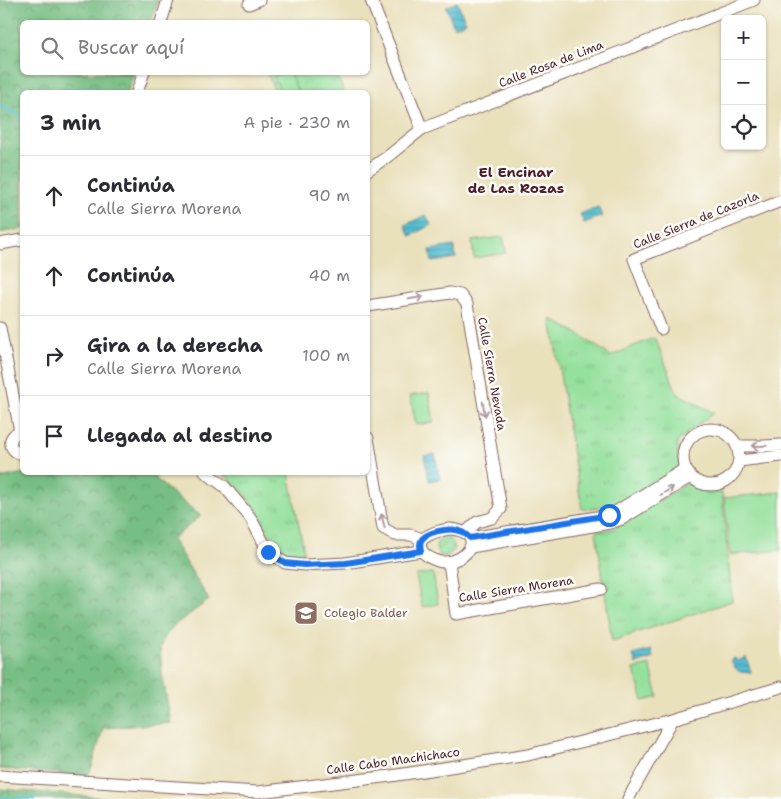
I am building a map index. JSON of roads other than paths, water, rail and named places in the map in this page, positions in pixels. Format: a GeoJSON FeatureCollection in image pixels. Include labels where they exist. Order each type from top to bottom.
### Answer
{"type":"FeatureCollection","features":[{"type":"Feature","properties":{"kind":"street"},"geometry":{"type":"LineString","coordinates":[[162,20],[168,0]]}},
{"type":"Feature","properties":{"kind":"street"},"geometry":{"type":"LineString","coordinates":[[371,0],[422,129]]}},
{"type":"Feature","properties":{"kind":"street","name":"Calle Rosa de Lima"},"geometry":{"type":"LineString","coordinates":[[370,169],[387,158],[422,129],[754,0]]}},
{"type":"Feature","properties":{"kind":"street"},"geometry":{"type":"LineString","coordinates":[[138,90],[143,75]]}},
{"type":"Feature","properties":{"kind":"street","name":"Calle Sierra de Cazorla"},"geometry":{"type":"LineString","coordinates":[[661,329],[634,259],[781,201]]}},
{"type":"Feature","properties":{"kind":"street"},"geometry":{"type":"LineString","coordinates":[[0,244],[20,240]]}},
{"type":"Feature","properties":{"kind":"street","name":"Calle Sierra Nevada"},"geometry":{"type":"LineString","coordinates":[[370,306],[450,293],[460,295],[467,304],[501,509],[492,518],[477,522],[469,539]]}},
{"type":"Feature","properties":{"kind":"street"},"geometry":{"type":"LineString","coordinates":[[0,328],[20,422]]}},
{"type":"Feature","properties":{"kind":"street"},"geometry":{"type":"LineString","coordinates":[[708,428],[726,432],[733,438],[737,446],[739,460],[736,469],[724,482],[706,485],[698,482],[688,473],[682,460],[686,442],[699,430],[708,428]]}},
{"type":"Feature","properties":{"kind":"street"},"geometry":{"type":"LineString","coordinates":[[20,432],[13,436],[11,441],[13,450],[20,453]]}},
{"type":"Feature","properties":{"kind":"street"},"geometry":{"type":"LineString","coordinates":[[737,446],[781,445]]}},
{"type":"Feature","properties":{"kind":"street"},"geometry":{"type":"LineString","coordinates":[[370,450],[383,528],[395,535],[411,535],[421,545],[427,557],[438,562],[449,562],[458,559],[466,553],[469,539]]}},
{"type":"Feature","properties":{"kind":"street"},"geometry":{"type":"LineString","coordinates":[[739,460],[781,456]]}},
{"type":"Feature","properties":{"kind":"street"},"geometry":{"type":"LineString","coordinates":[[209,475],[224,486],[250,517],[268,552],[285,563],[304,565],[346,563],[421,545],[430,534],[439,530],[456,530],[469,539],[609,515],[688,473]]}},
{"type":"Feature","properties":{"kind":"street","name":"Calle Sierra Morena"},"geometry":{"type":"LineString","coordinates":[[449,562],[456,614],[601,589]]}},
{"type":"Feature","properties":{"kind":"street","name":"Calle Cabo Machichaco"},"geometry":{"type":"LineString","coordinates":[[0,776],[258,796],[528,754],[673,719],[781,687]]}},
{"type":"Feature","properties":{"kind":"street"},"geometry":{"type":"LineString","coordinates":[[628,799],[673,719]]}},
{"type":"Feature","properties":{"kind":"water"},"geometry":{"type":"Polygon","coordinates":[[[457,2],[466,22],[454,27],[446,7],[457,2]]]}},
{"type":"Feature","properties":{"kind":"water"},"geometry":{"type":"Polygon","coordinates":[[[598,207],[602,216],[584,223],[580,214],[598,207]]]}},
{"type":"Feature","properties":{"kind":"water"},"geometry":{"type":"Polygon","coordinates":[[[426,215],[431,225],[410,236],[405,225],[426,215]]]}},
{"type":"Feature","properties":{"kind":"water"},"geometry":{"type":"Polygon","coordinates":[[[454,246],[456,258],[432,262],[430,250],[454,246]]]}},
{"type":"Feature","properties":{"kind":"water"},"geometry":{"type":"Polygon","coordinates":[[[435,454],[440,479],[429,481],[424,456],[435,454]]]}},
{"type":"Feature","properties":{"kind":"water"},"geometry":{"type":"Polygon","coordinates":[[[651,650],[653,658],[636,664],[633,655],[651,650]]]}},
{"type":"Feature","properties":{"kind":"water"},"geometry":{"type":"Polygon","coordinates":[[[746,657],[751,672],[744,673],[736,669],[731,660],[735,658],[738,661],[746,657]]]}},
{"type":"Feature","properties":{"kind":"waterway"},"geometry":{"type":"LineString","coordinates":[[0,106],[20,115]]}},
{"type":"Feature","properties":{"kind":"waterway"},"geometry":{"type":"LineString","coordinates":[[0,798],[35,799]]}},
{"type":"Feature","properties":{"kind":"place","name":"Colegio Balder"},"geometry":{"type":"Point","coordinates":[306,613]}},
{"type":"Feature","properties":{"kind":"district","name":"El Encinar de Las Rozas"},"geometry":{"type":"Point","coordinates":[516,180]}}]}
